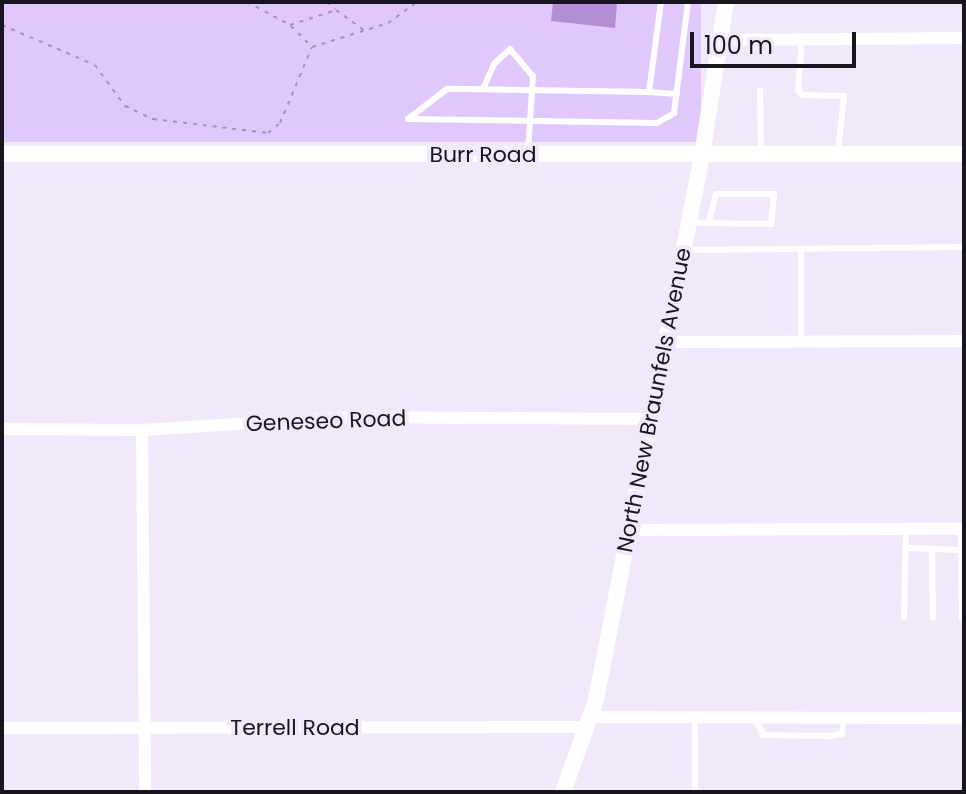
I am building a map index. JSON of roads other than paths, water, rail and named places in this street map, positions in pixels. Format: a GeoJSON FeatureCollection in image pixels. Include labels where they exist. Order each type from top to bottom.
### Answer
{"type":"FeatureCollection","features":[{"type":"Feature","properties":{"kind":"street","name":"North New Braunfels Avenue"},"geometry":{"type":"LineString","coordinates":[[566,791],[590,722],[629,530],[702,155],[726,2]]}},
{"type":"Feature","properties":{"kind":"street"},"geometry":{"type":"LineString","coordinates":[[721,40],[964,38]]}},
{"type":"Feature","properties":{"kind":"street","name":"Burr Road"},"geometry":{"type":"LineString","coordinates":[[2,154],[964,154]]}},
{"type":"Feature","properties":{"kind":"street"},"geometry":{"type":"LineString","coordinates":[[666,342],[964,341]]}},
{"type":"Feature","properties":{"kind":"street","name":"Geneseo Road"},"geometry":{"type":"LineString","coordinates":[[2,429],[142,430],[348,417],[651,419]]}},
{"type":"Feature","properties":{"kind":"street"},"geometry":{"type":"LineString","coordinates":[[142,430],[145,792]]}},
{"type":"Feature","properties":{"kind":"street"},"geometry":{"type":"LineString","coordinates":[[629,530],[962,529]]}},
{"type":"Feature","properties":{"kind":"street","name":"Terrell Road"},"geometry":{"type":"LineString","coordinates":[[2,728],[590,722],[695,717],[964,718]]}},
{"type":"Feature","properties":{"kind":"lane"},"geometry":{"type":"LineString","coordinates":[[649,92],[661,2]]}},
{"type":"Feature","properties":{"kind":"lane"},"geometry":{"type":"LineString","coordinates":[[677,94],[532,88],[447,89],[408,119],[657,123],[674,113],[677,94],[688,2]]}},
{"type":"Feature","properties":{"kind":"lane"},"geometry":{"type":"LineString","coordinates":[[802,40],[798,90],[802,95],[844,96],[843,135],[837,154]]}},
{"type":"Feature","properties":{"kind":"lane"},"geometry":{"type":"LineString","coordinates":[[483,89],[494,64],[510,49],[533,76],[528,155]]}},
{"type":"Feature","properties":{"kind":"lane"},"geometry":{"type":"LineString","coordinates":[[760,90],[761,155]]}},
{"type":"Feature","properties":{"kind":"lane"},"geometry":{"type":"LineString","coordinates":[[689,222],[708,223],[771,224],[774,194],[720,192],[708,223]]}},
{"type":"Feature","properties":{"kind":"lane"},"geometry":{"type":"LineString","coordinates":[[684,250],[964,247]]}},
{"type":"Feature","properties":{"kind":"lane"},"geometry":{"type":"LineString","coordinates":[[801,249],[801,342]]}},
{"type":"Feature","properties":{"kind":"lane"},"geometry":{"type":"LineString","coordinates":[[904,617],[906,529]]}},
{"type":"Feature","properties":{"kind":"lane"},"geometry":{"type":"LineString","coordinates":[[962,529],[962,618]]}},
{"type":"Feature","properties":{"kind":"lane"},"geometry":{"type":"LineString","coordinates":[[905,548],[961,550]]}},
{"type":"Feature","properties":{"kind":"lane"},"geometry":{"type":"LineString","coordinates":[[932,549],[933,618]]}},
{"type":"Feature","properties":{"kind":"lane"},"geometry":{"type":"LineString","coordinates":[[695,717],[695,792]]}},
{"type":"Feature","properties":{"kind":"lane"},"geometry":{"type":"LineString","coordinates":[[755,717],[763,735],[831,736],[842,734],[844,718]]}}]}
